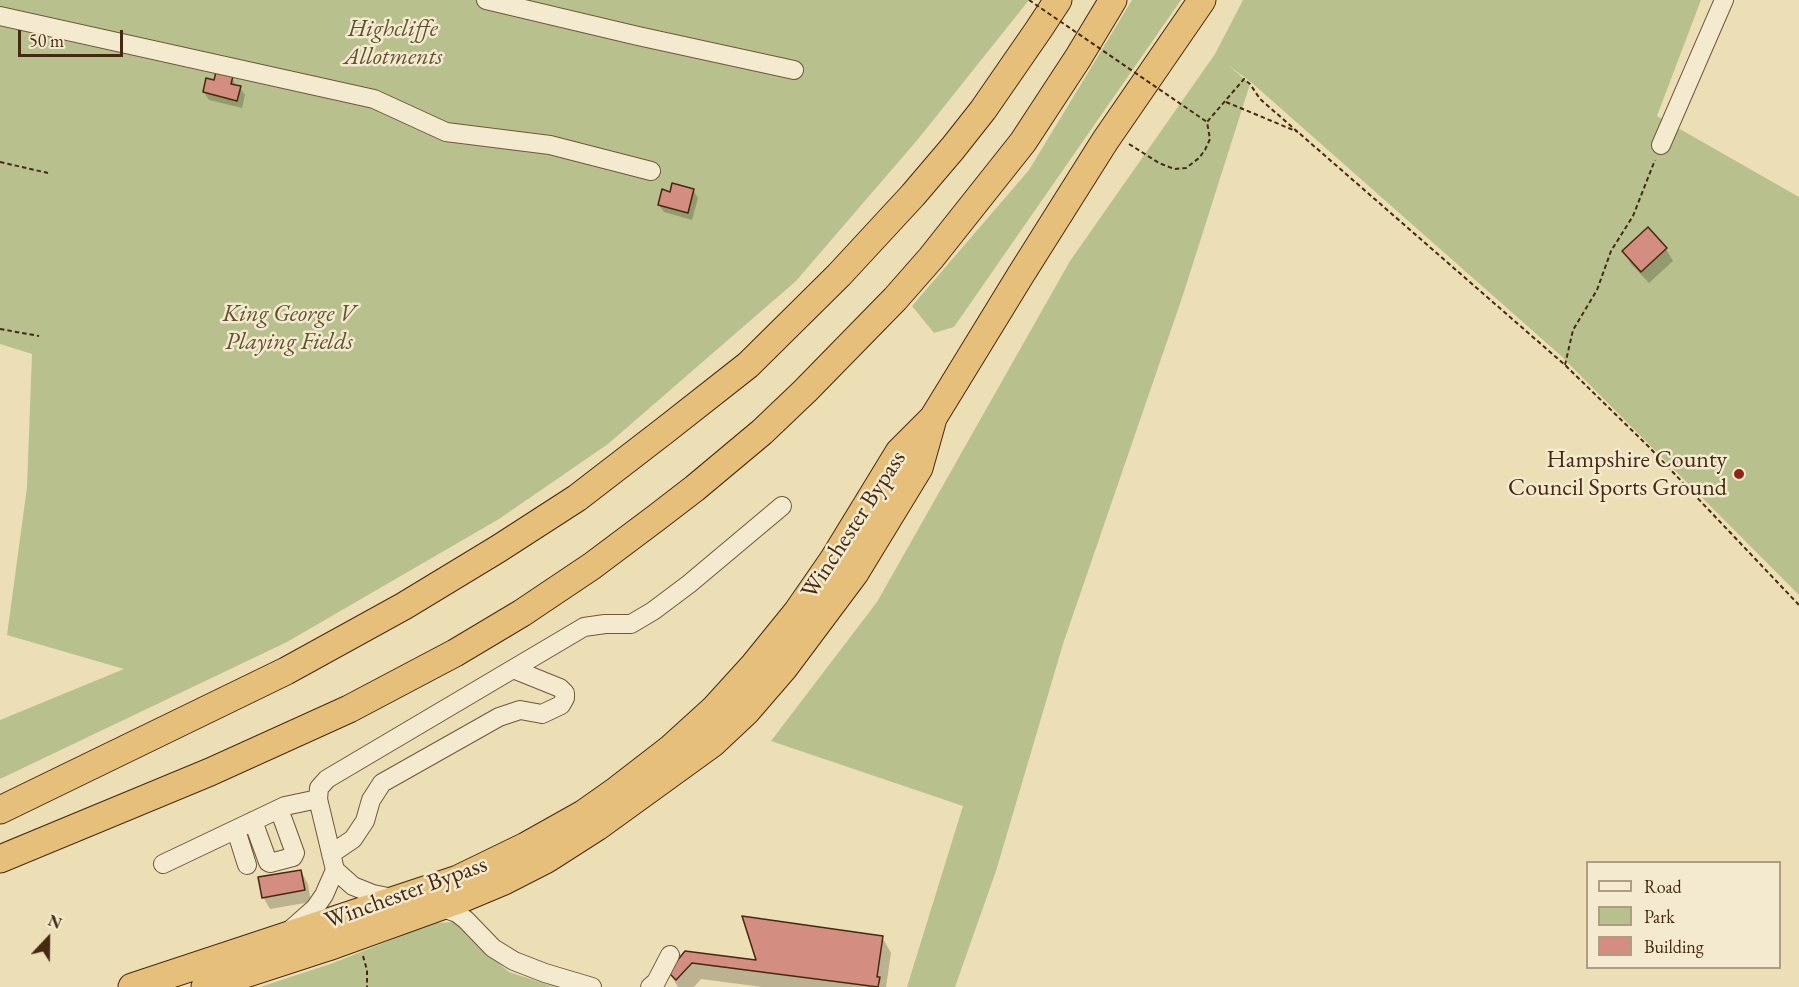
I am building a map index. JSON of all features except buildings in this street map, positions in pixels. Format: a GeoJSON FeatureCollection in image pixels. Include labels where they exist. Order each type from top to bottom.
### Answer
{"type":"FeatureCollection","features":[{"type":"Feature","properties":{"kind":"highway"},"geometry":{"type":"LineString","coordinates":[[0,810],[286,671],[404,606],[577,498],[656,438],[748,365],[839,275],[891,219],[983,110],[1058,0]]}},
{"type":"Feature","properties":{"kind":"highway"},"geometry":{"type":"LineString","coordinates":[[933,418],[1111,133],[1202,0]]}},
{"type":"Feature","properties":{"kind":"highway"},"geometry":{"type":"LineString","coordinates":[[0,859],[210,772],[370,698],[455,653],[522,613],[592,566],[656,518],[753,439],[805,391],[910,283],[1023,142],[1107,11]]}},
{"type":"Feature","properties":{"kind":"highway","name":"Winchester Bypass"},"geometry":{"type":"LineString","coordinates":[[205,987],[356,937],[481,891],[547,859],[597,827],[704,750],[746,712],[784,668],[855,573],[919,468],[933,418]]}},
{"type":"Feature","properties":{"kind":"highway","name":"Winchester Bypass"},"geometry":{"type":"LineString","coordinates":[[132,987],[458,879],[526,846],[583,814],[617,790],[714,710],[754,665],[797,612],[833,560],[899,452],[933,418]]}},
{"type":"Feature","properties":{"kind":"street"},"geometry":{"type":"LineString","coordinates":[[486,0],[794,70]]}},
{"type":"Feature","properties":{"kind":"street"},"geometry":{"type":"LineString","coordinates":[[1661,145],[1724,0]]}},
{"type":"Feature","properties":{"kind":"street"},"geometry":{"type":"LineString","coordinates":[[0,16],[374,99],[447,132],[550,145],[651,171]]}},
{"type":"Feature","properties":{"kind":"street"},"geometry":{"type":"LineString","coordinates":[[397,899],[373,894],[353,886],[333,862],[318,798],[320,788],[327,779],[584,627],[631,624],[653,611],[782,506]]}},
{"type":"Feature","properties":{"kind":"street"},"geometry":{"type":"LineString","coordinates":[[281,939],[315,908],[324,895],[333,862],[365,821],[371,800],[382,783],[499,717],[520,710],[542,714],[561,705],[565,693],[560,688],[513,669]]}},
{"type":"Feature","properties":{"kind":"street"},"geometry":{"type":"LineString","coordinates":[[163,864],[279,809],[297,802],[318,798]]}},
{"type":"Feature","properties":{"kind":"street"},"geometry":{"type":"LineString","coordinates":[[253,821],[268,862],[293,857],[295,853],[279,809]]}},
{"type":"Feature","properties":{"kind":"street"},"geometry":{"type":"LineString","coordinates":[[236,830],[247,865]]}},
{"type":"Feature","properties":{"kind":"street"},"geometry":{"type":"LineString","coordinates":[[481,891],[477,911],[482,937]]}},
{"type":"Feature","properties":{"kind":"street"},"geometry":{"type":"LineString","coordinates":[[440,907],[457,913],[493,948],[514,961],[544,973],[592,987]]}},
{"type":"Feature","properties":{"kind":"street"},"geometry":{"type":"LineString","coordinates":[[650,987],[656,982],[670,955]]}},
{"type":"Feature","properties":{"kind":"path"},"geometry":{"type":"LineString","coordinates":[[1029,0],[1207,122],[1210,139],[1199,158],[1186,168],[1174,169],[1158,163],[1121,139]]}},
{"type":"Feature","properties":{"kind":"path"},"geometry":{"type":"LineString","coordinates":[[1207,122],[1244,79],[1260,99],[1565,365],[1649,447],[1799,605]]}},
{"type":"Feature","properties":{"kind":"path"},"geometry":{"type":"LineString","coordinates":[[1226,102],[1301,133]]}},
{"type":"Feature","properties":{"kind":"path"},"geometry":{"type":"LineString","coordinates":[[1565,365],[1573,330],[1597,290],[1611,251],[1633,216],[1661,145]]}},
{"type":"Feature","properties":{"kind":"path"},"geometry":{"type":"LineString","coordinates":[[0,162],[48,173]]}},
{"type":"Feature","properties":{"kind":"path"},"geometry":{"type":"LineString","coordinates":[[0,329],[39,336]]}},
{"type":"Feature","properties":{"kind":"path"},"geometry":{"type":"LineString","coordinates":[[356,937],[367,969],[367,987]]}},
{"type":"Feature","properties":{"kind":"green space","name":"King George V Playing Fields"},"geometry":{"type":"Polygon","coordinates":[[[0,0],[1029,0],[919,138],[796,281],[608,444],[499,519],[287,642],[0,779],[0,720],[124,669],[7,635],[27,487],[32,354],[0,344],[0,0]]]}},
{"type":"Feature","properties":{"kind":"green space"},"geometry":{"type":"Polygon","coordinates":[[[1132,0],[1181,0],[954,327],[934,333],[912,306],[1029,170],[1132,0]]]}},
{"type":"Feature","properties":{"kind":"green space"},"geometry":{"type":"Polygon","coordinates":[[[1243,0],[1701,0],[1657,116],[1799,197],[1799,595],[1559,354],[1252,83],[1228,65],[1250,84],[1183,295],[1063,644],[996,871],[955,987],[907,987],[963,806],[771,741],[877,602],[1070,261],[1215,54],[1243,0]]]}},
{"type":"Feature","properties":{"kind":"green space"},"geometry":{"type":"Polygon","coordinates":[[[455,922],[509,972],[555,987],[260,987],[333,963],[434,923],[455,922]]]}},
{"type":"Feature","properties":{"kind":"place","name":"Hampshire County Council Sports Ground"},"geometry":{"type":"Point","coordinates":[1739,474]}},
{"type":"Feature","properties":{"kind":"park label","name":"Highcliffe Allotments"},"geometry":{"type":"Point","coordinates":[393,43]}}]}
